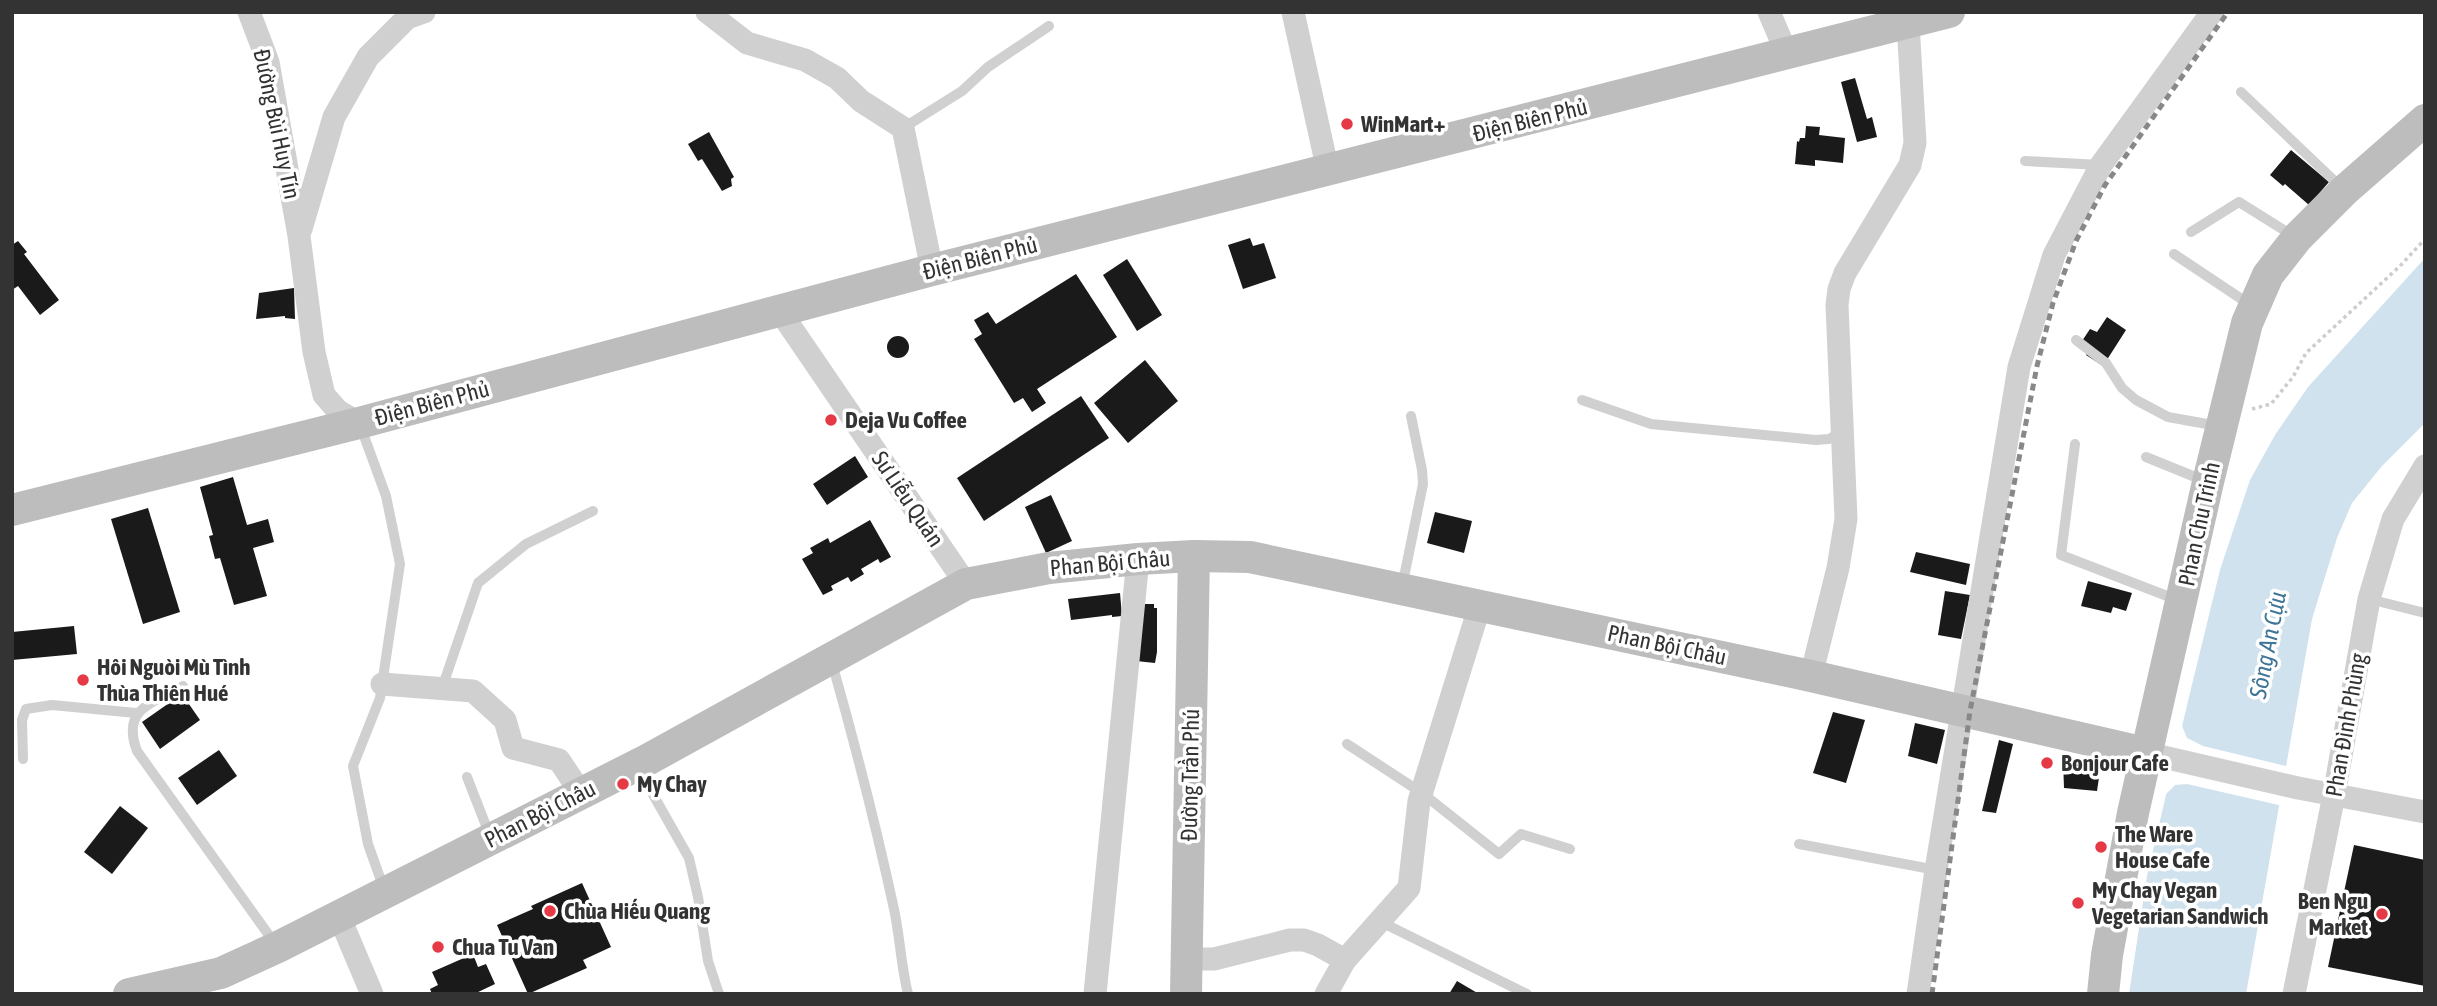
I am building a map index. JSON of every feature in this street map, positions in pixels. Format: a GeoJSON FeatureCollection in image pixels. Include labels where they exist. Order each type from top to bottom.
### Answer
{"type":"FeatureCollection","features":[{"type":"Feature","properties":{"kind":"street","name":"Đường Bùi Huy Tín"},"geometry":{"type":"LineString","coordinates":[[249,12],[268,62],[299,236],[314,352],[324,395],[338,411],[359,423]]}},
{"type":"Feature","properties":{"kind":"street"},"geometry":{"type":"LineString","coordinates":[[299,236],[334,117],[368,57],[407,18],[424,12]]}},
{"type":"Feature","properties":{"kind":"street"},"geometry":{"type":"LineString","coordinates":[[707,12],[747,43],[806,60],[837,78],[861,101],[903,128],[932,270]]}},
{"type":"Feature","properties":{"kind":"street"},"geometry":{"type":"LineString","coordinates":[[1293,12],[1328,171]]}},
{"type":"Feature","properties":{"kind":"street"},"geometry":{"type":"LineString","coordinates":[[1769,12],[1787,54]]}},
{"type":"Feature","properties":{"kind":"street","name":"Điện Biên Phủ"},"geometry":{"type":"LineString","coordinates":[[12,510],[359,423],[932,270],[1949,12]]}},
{"type":"Feature","properties":{"kind":"street"},"geometry":{"type":"LineString","coordinates":[[1918,994],[2019,367],[2054,255],[2101,165],[2212,12]]}},
{"type":"Feature","properties":{"kind":"street"},"geometry":{"type":"LineString","coordinates":[[1811,676],[1844,536],[1846,507],[1837,305],[1839,289],[1845,273],[1910,165],[1913,155],[1915,143],[1908,23]]}},
{"type":"Feature","properties":{"kind":"street","name":"Phan Chu Trinh"},"geometry":{"type":"LineString","coordinates":[[2103,994],[2109,942],[2157,755],[2182,602],[2207,482],[2247,323],[2268,275],[2297,238],[2345,190],[2425,120]]}},
{"type":"Feature","properties":{"kind":"street","name":"Sư Liễu Quán"},"geometry":{"type":"LineString","coordinates":[[779,310],[966,584]]}},
{"type":"Feature","properties":{"kind":"street","name":"Phan Đình Phùng"},"geometry":{"type":"LineString","coordinates":[[2294,994],[2334,795],[2369,599],[2393,519],[2425,466]]}},
{"type":"Feature","properties":{"kind":"street","name":"Đường Trần Phú"},"geometry":{"type":"LineString","coordinates":[[1186,994],[1194,556]]}},
{"type":"Feature","properties":{"kind":"street","name":"Phan Bội Châu"},"geometry":{"type":"LineString","coordinates":[[130,994],[221,973],[278,947],[636,765],[966,584],[1049,568],[1138,559],[1250,556],[1811,676],[2157,755]]}},
{"type":"Feature","properties":{"kind":"street"},"geometry":{"type":"LineString","coordinates":[[1095,994],[1138,559]]}},
{"type":"Feature","properties":{"kind":"street"},"geometry":{"type":"LineString","coordinates":[[1326,994],[1345,960],[1409,888],[1422,793],[1480,605]]}},
{"type":"Feature","properties":{"kind":"street"},"geometry":{"type":"LineString","coordinates":[[382,684],[473,691],[505,720],[513,748],[559,760],[581,793]]}},
{"type":"Feature","properties":{"kind":"street"},"geometry":{"type":"LineString","coordinates":[[2157,755],[2298,788],[2425,812]]}},
{"type":"Feature","properties":{"kind":"street"},"geometry":{"type":"LineString","coordinates":[[338,916],[372,994]]}},
{"type":"Feature","properties":{"kind":"street"},"geometry":{"type":"LineString","coordinates":[[1187,959],[1214,960],[1290,940],[1304,940],[1318,944],[1345,960]]}},
{"type":"Feature","properties":{"kind":"lane"},"geometry":{"type":"LineString","coordinates":[[903,128],[962,91],[988,67],[1049,26]]}},
{"type":"Feature","properties":{"kind":"lane"},"geometry":{"type":"LineString","coordinates":[[2241,92],[2345,190]]}},
{"type":"Feature","properties":{"kind":"lane"},"geometry":{"type":"LineString","coordinates":[[2025,161],[2101,165]]}},
{"type":"Feature","properties":{"kind":"lane"},"geometry":{"type":"LineString","coordinates":[[2191,232],[2239,202],[2297,238]]}},
{"type":"Feature","properties":{"kind":"lane"},"geometry":{"type":"LineString","coordinates":[[2174,254],[2254,307]]}},
{"type":"Feature","properties":{"kind":"lane"},"geometry":{"type":"LineString","coordinates":[[2076,340],[2106,363],[2122,388],[2153,410],[2168,417],[2222,421]]}},
{"type":"Feature","properties":{"kind":"lane"},"geometry":{"type":"LineString","coordinates":[[1582,400],[1651,425],[1816,440],[1829,439],[1843,431]]}},
{"type":"Feature","properties":{"kind":"lane"},"geometry":{"type":"LineString","coordinates":[[1402,587],[1423,484],[1411,416]]}},
{"type":"Feature","properties":{"kind":"lane"},"geometry":{"type":"LineString","coordinates":[[359,423],[386,496],[400,564],[380,698],[353,766],[368,844],[386,892]]}},
{"type":"Feature","properties":{"kind":"lane"},"geometry":{"type":"LineString","coordinates":[[2075,444],[2061,555],[2182,602]]}},
{"type":"Feature","properties":{"kind":"lane"},"geometry":{"type":"LineString","coordinates":[[2146,457],[2207,482]]}},
{"type":"Feature","properties":{"kind":"lane"},"geometry":{"type":"LineString","coordinates":[[442,688],[478,583],[526,544],[593,512]]}},
{"type":"Feature","properties":{"kind":"lane"},"geometry":{"type":"LineString","coordinates":[[2369,599],[2425,613]]}},
{"type":"Feature","properties":{"kind":"lane"},"geometry":{"type":"LineString","coordinates":[[831,658],[871,807],[895,914],[902,973],[908,994]]}},
{"type":"Feature","properties":{"kind":"lane"},"geometry":{"type":"LineString","coordinates":[[23,759],[22,720],[26,709],[52,705],[136,713],[183,686]]}},
{"type":"Feature","properties":{"kind":"lane"},"geometry":{"type":"LineString","coordinates":[[136,713],[131,725],[137,751],[278,947]]}},
{"type":"Feature","properties":{"kind":"lane"},"geometry":{"type":"LineString","coordinates":[[1347,744],[1422,793],[1499,854],[1521,834],[1570,849]]}},
{"type":"Feature","properties":{"kind":"lane"},"geometry":{"type":"LineString","coordinates":[[636,765],[689,858],[708,961],[719,994]]}},
{"type":"Feature","properties":{"kind":"lane"},"geometry":{"type":"LineString","coordinates":[[467,777],[491,839]]}},
{"type":"Feature","properties":{"kind":"lane"},"geometry":{"type":"LineString","coordinates":[[1800,844],[1936,870]]}},
{"type":"Feature","properties":{"kind":"lane"},"geometry":{"type":"LineString","coordinates":[[1379,921],[1527,994]]}},
{"type":"Feature","properties":{"kind":"path"},"geometry":{"type":"LineString","coordinates":[[2222,421],[2271,404],[2293,377],[2306,353],[2400,266],[2425,239]]}},
{"type":"Feature","properties":{"kind":"water","name":"Sông An Cựu"},"geometry":{"type":"Polygon","coordinates":[[[2425,258],[2425,423],[2382,466],[2352,503],[2337,538],[2312,619],[2246,994],[2129,994],[2147,876],[2188,701],[2220,570],[2250,480],[2275,435],[2308,387],[2425,258]]]}},
{"type":"Feature","properties":{"kind":"pier"},"geometry":{"type":"Polygon","coordinates":[[[2180,721],[2187,738],[2203,746],[2290,767],[2283,806],[2187,784],[2175,785],[2163,797],[2180,721]]]}},
{"type":"Feature","properties":{"kind":"building"},"geometry":{"type":"Polygon","coordinates":[[[1855,78],[1867,119],[1872,117],[1877,137],[1857,142],[1841,82],[1855,78]]]}},
{"type":"Feature","properties":{"kind":"building"},"geometry":{"type":"Polygon","coordinates":[[[1806,126],[1820,127],[1819,135],[1845,138],[1843,163],[1815,160],[1815,166],[1795,164],[1797,141],[1805,138],[1806,126]]]}},
{"type":"Feature","properties":{"kind":"building"},"geometry":{"type":"Polygon","coordinates":[[[709,132],[734,177],[731,179],[732,186],[722,191],[702,159],[698,161],[688,144],[709,132]]]}},
{"type":"Feature","properties":{"kind":"building"},"geometry":{"type":"Polygon","coordinates":[[[2291,150],[2329,182],[2309,205],[2270,175],[2291,150]]]}},
{"type":"Feature","properties":{"kind":"building"},"geometry":{"type":"Polygon","coordinates":[[[1250,238],[1253,246],[1264,243],[1276,278],[1243,289],[1228,245],[1250,238]]]}},
{"type":"Feature","properties":{"kind":"building"},"geometry":{"type":"Polygon","coordinates":[[[18,241],[27,252],[24,254],[59,300],[40,315],[18,286],[12,290],[12,245],[18,241]]]}},
{"type":"Feature","properties":{"kind":"building"},"geometry":{"type":"Polygon","coordinates":[[[1127,259],[1162,315],[1137,331],[1103,275],[1127,259]]]}},
{"type":"Feature","properties":{"kind":"building"},"geometry":{"type":"Polygon","coordinates":[[[1076,274],[1117,337],[1037,389],[1046,403],[1032,412],[1023,398],[1014,403],[974,339],[982,334],[974,320],[988,312],[996,324],[1076,274]]]}},
{"type":"Feature","properties":{"kind":"building"},"geometry":{"type":"Polygon","coordinates":[[[294,288],[295,319],[285,316],[256,319],[259,293],[294,288]]]}},
{"type":"Feature","properties":{"kind":"building"},"geometry":{"type":"Polygon","coordinates":[[[2107,317],[2126,330],[2103,366],[2086,355],[2090,350],[2080,344],[2090,329],[2097,332],[2107,317]]]}},
{"type":"Feature","properties":{"kind":"building"},"geometry":{"type":"Polygon","coordinates":[[[894,336],[902,336],[909,343],[909,351],[902,358],[894,358],[887,351],[887,343],[894,336]]]}},
{"type":"Feature","properties":{"kind":"building"},"geometry":{"type":"Polygon","coordinates":[[[1145,360],[1178,401],[1128,443],[1094,403],[1145,360]]]}},
{"type":"Feature","properties":{"kind":"building"},"geometry":{"type":"Polygon","coordinates":[[[1081,396],[1109,438],[984,521],[957,478],[1081,396]]]}},
{"type":"Feature","properties":{"kind":"building"},"geometry":{"type":"Polygon","coordinates":[[[855,456],[868,477],[827,505],[813,484],[855,456]]]}},
{"type":"Feature","properties":{"kind":"building"},"geometry":{"type":"Polygon","coordinates":[[[233,477],[247,525],[268,519],[274,542],[253,548],[267,596],[234,605],[220,558],[215,559],[209,536],[213,535],[200,487],[233,477]]]}},
{"type":"Feature","properties":{"kind":"building"},"geometry":{"type":"Polygon","coordinates":[[[1051,495],[1072,541],[1046,553],[1025,507],[1051,495]]]}},
{"type":"Feature","properties":{"kind":"building"},"geometry":{"type":"Polygon","coordinates":[[[148,508],[180,612],[143,624],[111,519],[148,508]]]}},
{"type":"Feature","properties":{"kind":"building"},"geometry":{"type":"Polygon","coordinates":[[[1435,512],[1472,521],[1464,553],[1427,543],[1435,512]]]}},
{"type":"Feature","properties":{"kind":"building"},"geometry":{"type":"Polygon","coordinates":[[[870,520],[891,557],[880,563],[878,559],[861,569],[864,574],[851,582],[848,577],[831,586],[833,590],[823,595],[802,559],[813,553],[810,548],[828,538],[830,543],[870,520]]]}},
{"type":"Feature","properties":{"kind":"building"},"geometry":{"type":"Polygon","coordinates":[[[1916,552],[1970,564],[1966,585],[1910,572],[1916,552]]]}},
{"type":"Feature","properties":{"kind":"building"},"geometry":{"type":"Polygon","coordinates":[[[2088,581],[2132,593],[2126,611],[2113,607],[2111,613],[2081,606],[2088,581]]]}},
{"type":"Feature","properties":{"kind":"building"},"geometry":{"type":"Polygon","coordinates":[[[1945,591],[1970,595],[1961,639],[1938,635],[1945,591]]]}},
{"type":"Feature","properties":{"kind":"building"},"geometry":{"type":"Polygon","coordinates":[[[1120,593],[1122,616],[1071,620],[1068,599],[1120,593]]]}},
{"type":"Feature","properties":{"kind":"building"},"geometry":{"type":"Polygon","coordinates":[[[1143,604],[1154,604],[1154,608],[1157,608],[1155,663],[1136,661],[1143,604]]]}},
{"type":"Feature","properties":{"kind":"building"},"geometry":{"type":"Polygon","coordinates":[[[74,626],[77,654],[12,660],[12,632],[74,626]]]}},
{"type":"Feature","properties":{"kind":"building"},"geometry":{"type":"Polygon","coordinates":[[[182,694],[200,720],[160,749],[142,722],[182,694]]]}},
{"type":"Feature","properties":{"kind":"building"},"geometry":{"type":"Polygon","coordinates":[[[1833,712],[1865,720],[1846,783],[1813,773],[1833,712]]]}},
{"type":"Feature","properties":{"kind":"building"},"geometry":{"type":"Polygon","coordinates":[[[1915,723],[1945,730],[1937,764],[1908,756],[1915,723]]]}},
{"type":"Feature","properties":{"kind":"building"},"geometry":{"type":"Polygon","coordinates":[[[1999,740],[2013,744],[1996,813],[1982,811],[1999,740]]]}},
{"type":"Feature","properties":{"kind":"building"},"geometry":{"type":"Polygon","coordinates":[[[219,750],[237,776],[197,805],[178,778],[219,750]]]}},
{"type":"Feature","properties":{"kind":"building"},"geometry":{"type":"Polygon","coordinates":[[[2063,759],[2101,764],[2097,791],[2064,788],[2063,759]]]}},
{"type":"Feature","properties":{"kind":"building"},"geometry":{"type":"Polygon","coordinates":[[[120,806],[148,828],[112,874],[84,852],[120,806]]]}},
{"type":"Feature","properties":{"kind":"building","name":"Ben Ngu Market"},"geometry":{"type":"Polygon","coordinates":[[[2354,845],[2425,860],[2425,986],[2328,967],[2354,845]]]}},
{"type":"Feature","properties":{"kind":"building"},"geometry":{"type":"Polygon","coordinates":[[[582,883],[611,947],[583,960],[587,968],[528,994],[497,925],[582,883]]]}},
{"type":"Feature","properties":{"kind":"building"},"geometry":{"type":"Polygon","coordinates":[[[473,954],[478,967],[486,964],[495,984],[474,994],[432,994],[430,989],[438,985],[432,972],[473,954]]]}},
{"type":"Feature","properties":{"kind":"building"},"geometry":{"type":"Polygon","coordinates":[[[1457,981],[1479,994],[1449,994],[1457,981]]]}},
{"type":"Feature","properties":{"kind":"railway"},"geometry":{"type":"LineString","coordinates":[[1932,994],[1970,711],[2037,366],[2053,303],[2076,241],[2105,185],[2228,12]]}},
{"type":"Feature","properties":{"kind":"place","name":"WinMart+"},"geometry":{"type":"Point","coordinates":[1347,124]}},
{"type":"Feature","properties":{"kind":"place","name":"Deja Vu Coffee"},"geometry":{"type":"Point","coordinates":[831,420]}},
{"type":"Feature","properties":{"kind":"place","name":"Hôi Nguòi Mù Tình Thùa Thiên Hué"},"geometry":{"type":"Point","coordinates":[83,680]}},
{"type":"Feature","properties":{"kind":"place","name":"Bonjour Cafe"},"geometry":{"type":"Point","coordinates":[2047,763]}},
{"type":"Feature","properties":{"kind":"place","name":"My Chay"},"geometry":{"type":"Point","coordinates":[623,784]}},
{"type":"Feature","properties":{"kind":"place","name":"The Ware House Cafe"},"geometry":{"type":"Point","coordinates":[2101,847]}},
{"type":"Feature","properties":{"kind":"place","name":"My Chay Vegan Vegetarian Sandwich"},"geometry":{"type":"Point","coordinates":[2078,903]}},
{"type":"Feature","properties":{"kind":"place","name":"Chùa Hiếu Quang"},"geometry":{"type":"Point","coordinates":[550,911]}},
{"type":"Feature","properties":{"kind":"place","name":"Ben Ngu Market"},"geometry":{"type":"Point","coordinates":[2382,914]}},
{"type":"Feature","properties":{"kind":"place","name":"Chua Tu Van"},"geometry":{"type":"Point","coordinates":[438,947]}}]}
